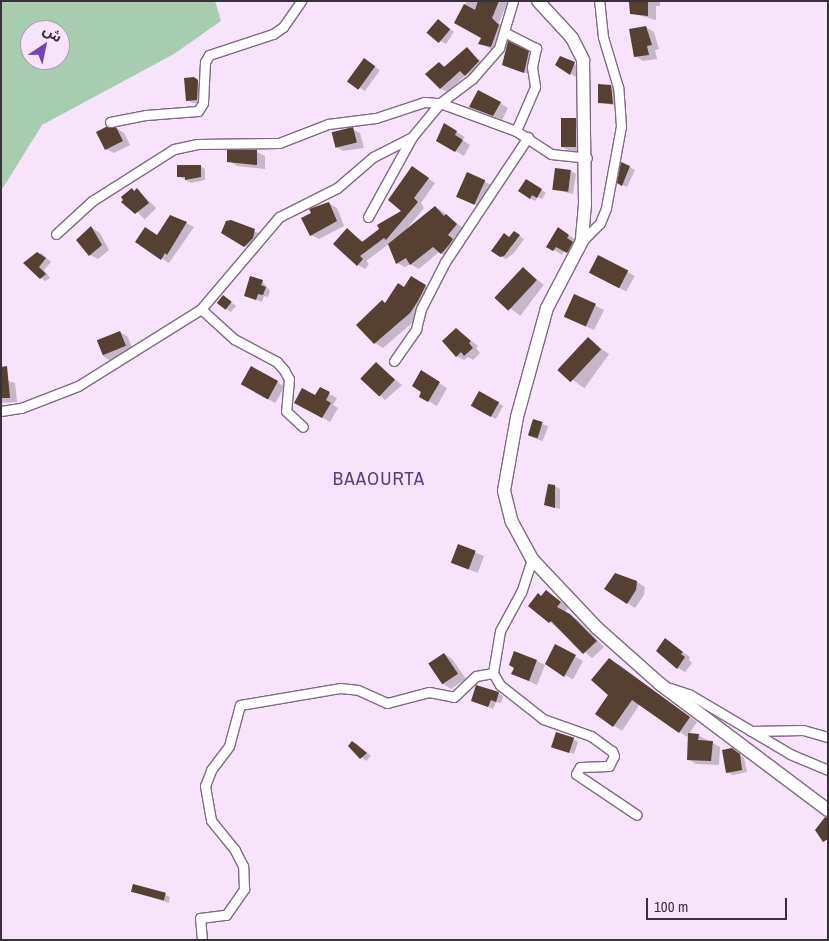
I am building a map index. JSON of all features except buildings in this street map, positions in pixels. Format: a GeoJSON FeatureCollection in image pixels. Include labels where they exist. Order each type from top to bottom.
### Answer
{"type":"FeatureCollection","features":[{"type":"Feature","properties":{"kind":"main road"},"geometry":{"type":"LineString","coordinates":[[538,1],[572,38],[583,60],[586,158],[582,241],[547,308],[507,465],[504,491],[507,508],[518,535],[532,559],[572,604],[660,684],[828,810]]}},
{"type":"Feature","properties":{"kind":"street"},"geometry":{"type":"LineString","coordinates":[[110,122],[146,115],[198,111],[203,104],[209,54],[272,34],[283,27],[301,1]]}},
{"type":"Feature","properties":{"kind":"street"},"geometry":{"type":"LineString","coordinates":[[368,217],[412,136],[440,103],[479,71],[499,48],[506,32],[513,1]]}},
{"type":"Feature","properties":{"kind":"street"},"geometry":{"type":"LineString","coordinates":[[582,241],[600,223],[606,208],[621,126],[619,92],[603,37],[600,1]]}},
{"type":"Feature","properties":{"kind":"street"},"geometry":{"type":"LineString","coordinates":[[506,32],[536,48],[532,67],[535,87],[516,131]]}},
{"type":"Feature","properties":{"kind":"street"},"geometry":{"type":"LineString","coordinates":[[56,234],[92,201],[174,149],[197,144],[279,143],[328,124],[376,118],[424,102],[440,103],[516,131],[528,137],[551,154],[586,158]]}},
{"type":"Feature","properties":{"kind":"street"},"geometry":{"type":"LineString","coordinates":[[1,411],[21,408],[78,386],[202,309],[279,217],[337,188],[373,157],[412,136]]}},
{"type":"Feature","properties":{"kind":"street"},"geometry":{"type":"LineString","coordinates":[[394,360],[416,329],[421,309],[445,262],[528,137]]}},
{"type":"Feature","properties":{"kind":"street"},"geometry":{"type":"LineString","coordinates":[[202,309],[234,339],[277,362],[284,370],[289,379],[286,411],[303,426]]}},
{"type":"Feature","properties":{"kind":"street"},"geometry":{"type":"LineString","coordinates":[[532,559],[521,592],[500,631],[493,673],[500,685],[543,719],[591,736],[612,751],[614,756],[609,766],[580,767],[576,774],[636,815]]}},
{"type":"Feature","properties":{"kind":"street"},"geometry":{"type":"LineString","coordinates":[[202,940],[200,918],[226,916],[244,889],[245,875],[240,860],[211,820],[205,786],[211,770],[229,746],[240,705],[340,688],[358,690],[387,703],[429,692],[454,697],[476,676],[493,673]]}},
{"type":"Feature","properties":{"kind":"street"},"geometry":{"type":"LineString","coordinates":[[660,684],[689,694],[790,754],[828,770]]}},
{"type":"Feature","properties":{"kind":"street"},"geometry":{"type":"LineString","coordinates":[[751,731],[803,730],[828,737]]}},
{"type":"Feature","properties":{"kind":"green space"},"geometry":{"type":"Polygon","coordinates":[[[1,1],[215,1],[221,21],[174,54],[42,125],[1,191],[1,1]]]}},
{"type":"Feature","properties":{"kind":"district","name":"BAAOURTA"},"geometry":{"type":"Point","coordinates":[379,479]}}]}
